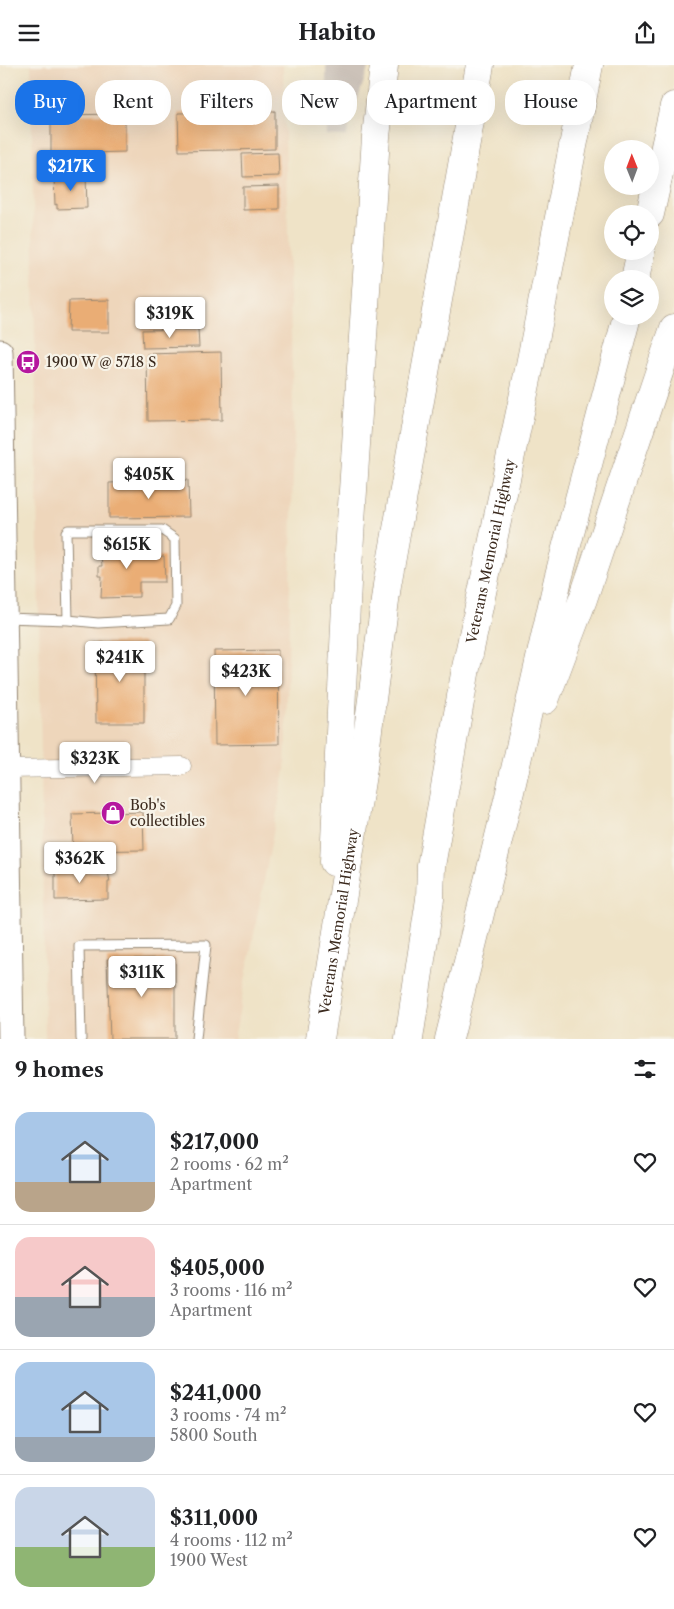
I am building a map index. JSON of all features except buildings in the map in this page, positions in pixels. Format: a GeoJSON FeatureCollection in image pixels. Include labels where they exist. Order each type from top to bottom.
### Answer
{"type":"FeatureCollection","features":[{"type":"Feature","properties":{"kind":"highway"},"geometry":{"type":"LineString","coordinates":[[331,963],[335,798],[347,583],[376,137],[384,65]]}},
{"type":"Feature","properties":{"kind":"highway","name":"Veterans Memorial Highway"},"geometry":{"type":"LineString","coordinates":[[320,1039],[363,768],[387,585],[480,65]]}},
{"type":"Feature","properties":{"kind":"highway","name":"Veterans Memorial Highway"},"geometry":{"type":"LineString","coordinates":[[409,1039],[430,899],[431,867],[466,669],[532,355],[588,65]]}},
{"type":"Feature","properties":{"kind":"highway"},"geometry":{"type":"LineString","coordinates":[[652,205],[674,106]]}},
{"type":"Feature","properties":{"kind":"highway"},"geometry":{"type":"LineString","coordinates":[[449,1039],[509,795],[558,579],[625,325]]}},
{"type":"Feature","properties":{"kind":"highway"},"geometry":{"type":"LineString","coordinates":[[509,795],[583,599],[674,328]]}},
{"type":"Feature","properties":{"kind":"main road"},"geometry":{"type":"LineString","coordinates":[[0,352],[2,657],[7,769],[11,1039]]}},
{"type":"Feature","properties":{"kind":"street"},"geometry":{"type":"LineString","coordinates":[[7,769],[182,765]]}},
{"type":"Feature","properties":{"kind":"lane"},"geometry":{"type":"LineString","coordinates":[[2,618],[98,623],[169,619],[176,606],[175,539],[162,530],[68,530],[66,532],[68,620]]}},
{"type":"Feature","properties":{"kind":"lane"},"geometry":{"type":"LineString","coordinates":[[81,1039],[79,946],[206,945],[196,1039]]}},
{"type":"Feature","properties":{"kind":"shaded area"},"geometry":{"type":"Polygon","coordinates":[[[31,65],[283,65],[282,125],[285,125],[294,437],[285,770],[234,1039],[45,1039],[32,125],[85,125],[85,80],[31,80],[31,65]]]}},
{"type":"Feature","properties":{"kind":"shaded area"},"geometry":{"type":"Polygon","coordinates":[[[326,65],[369,65],[357,102],[357,80],[326,80],[326,65]]]}},
{"type":"Feature","properties":{"kind":"shaded area"},"geometry":{"type":"Polygon","coordinates":[[[327,125],[350,125],[346,136],[327,135],[327,125]]]}},
{"type":"Feature","properties":{"kind":"place","name":"1900 W @ 5718 S"},"geometry":{"type":"Point","coordinates":[28,362]}},
{"type":"Feature","properties":{"kind":"place","name":"Bob's collectibles"},"geometry":{"type":"Point","coordinates":[113,813]}}]}
